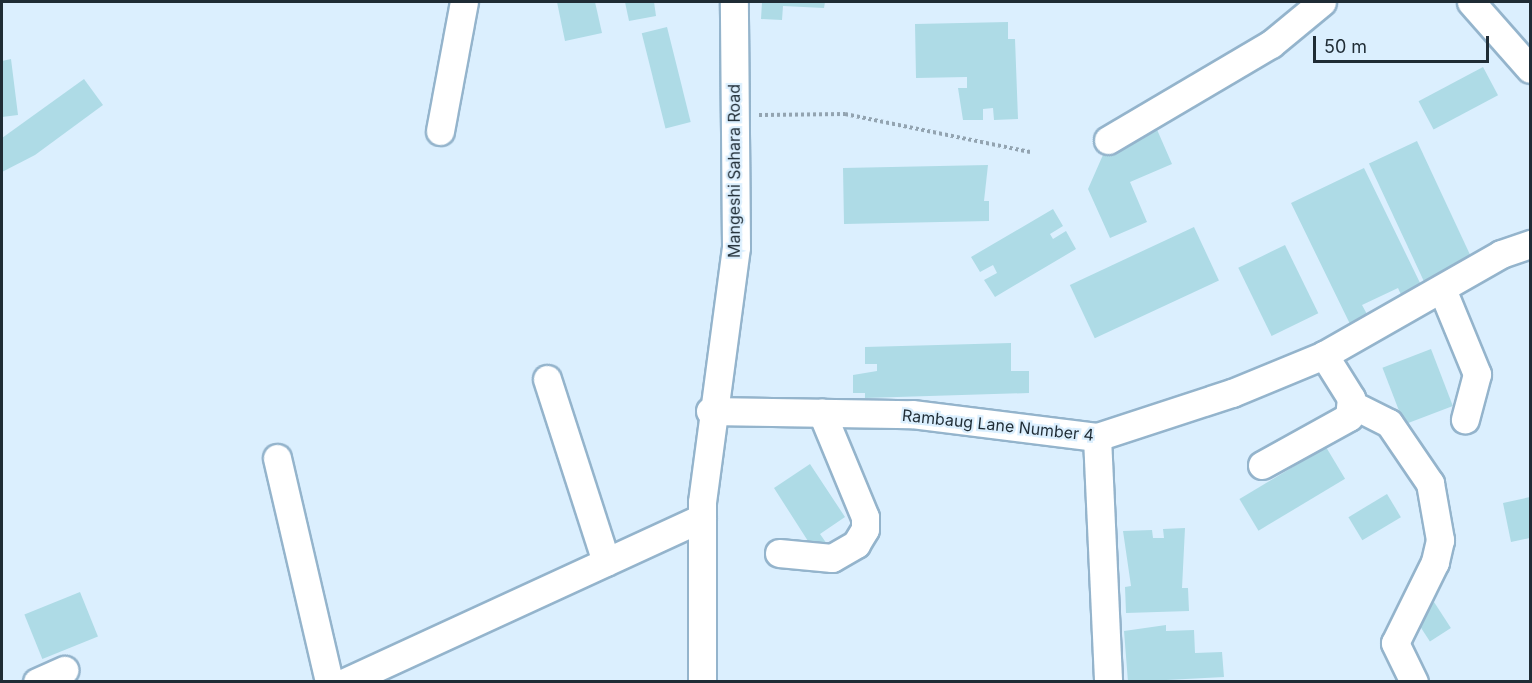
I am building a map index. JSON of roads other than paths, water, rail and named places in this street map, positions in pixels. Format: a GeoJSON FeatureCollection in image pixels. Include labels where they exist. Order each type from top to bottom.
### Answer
{"type":"FeatureCollection","features":[{"type":"Feature","properties":{"kind":"street"},"geometry":{"type":"LineString","coordinates":[[440,130],[464,2]]}},
{"type":"Feature","properties":{"kind":"street","name":"Mangeshi Sahara Road"},"geometry":{"type":"LineString","coordinates":[[702,681],[702,518],[711,411],[736,247],[734,2]]}},
{"type":"Feature","properties":{"kind":"street"},"geometry":{"type":"LineString","coordinates":[[1107,140],[1271,44],[1322,2]]}},
{"type":"Feature","properties":{"kind":"street"},"geometry":{"type":"LineString","coordinates":[[1471,2],[1530,69]]}},
{"type":"Feature","properties":{"kind":"street","name":"Rambaug Lane Number 4"},"geometry":{"type":"LineString","coordinates":[[711,411],[912,414],[1097,437],[1232,393],[1324,355],[1501,254],[1530,244]]}},
{"type":"Feature","properties":{"kind":"street"},"geometry":{"type":"LineString","coordinates":[[1442,289],[1477,374],[1465,419]]}},
{"type":"Feature","properties":{"kind":"street"},"geometry":{"type":"LineString","coordinates":[[1324,355],[1351,404],[1389,423],[1430,483],[1440,540],[1435,562],[1395,643],[1414,681]]}},
{"type":"Feature","properties":{"kind":"street"},"geometry":{"type":"LineString","coordinates":[[547,379],[606,562]]}},
{"type":"Feature","properties":{"kind":"street"},"geometry":{"type":"LineString","coordinates":[[1262,465],[1330,431],[1349,417],[1351,404]]}},
{"type":"Feature","properties":{"kind":"street"},"geometry":{"type":"LineString","coordinates":[[779,553],[832,558],[856,544],[865,529],[866,517],[822,413]]}},
{"type":"Feature","properties":{"kind":"street"},"geometry":{"type":"LineString","coordinates":[[1097,437],[1108,681]]}},
{"type":"Feature","properties":{"kind":"street"},"geometry":{"type":"LineString","coordinates":[[277,458],[329,681]]}},
{"type":"Feature","properties":{"kind":"street"},"geometry":{"type":"LineString","coordinates":[[345,681],[702,518]]}},
{"type":"Feature","properties":{"kind":"street"},"geometry":{"type":"LineString","coordinates":[[37,681],[64,670]]}}]}
